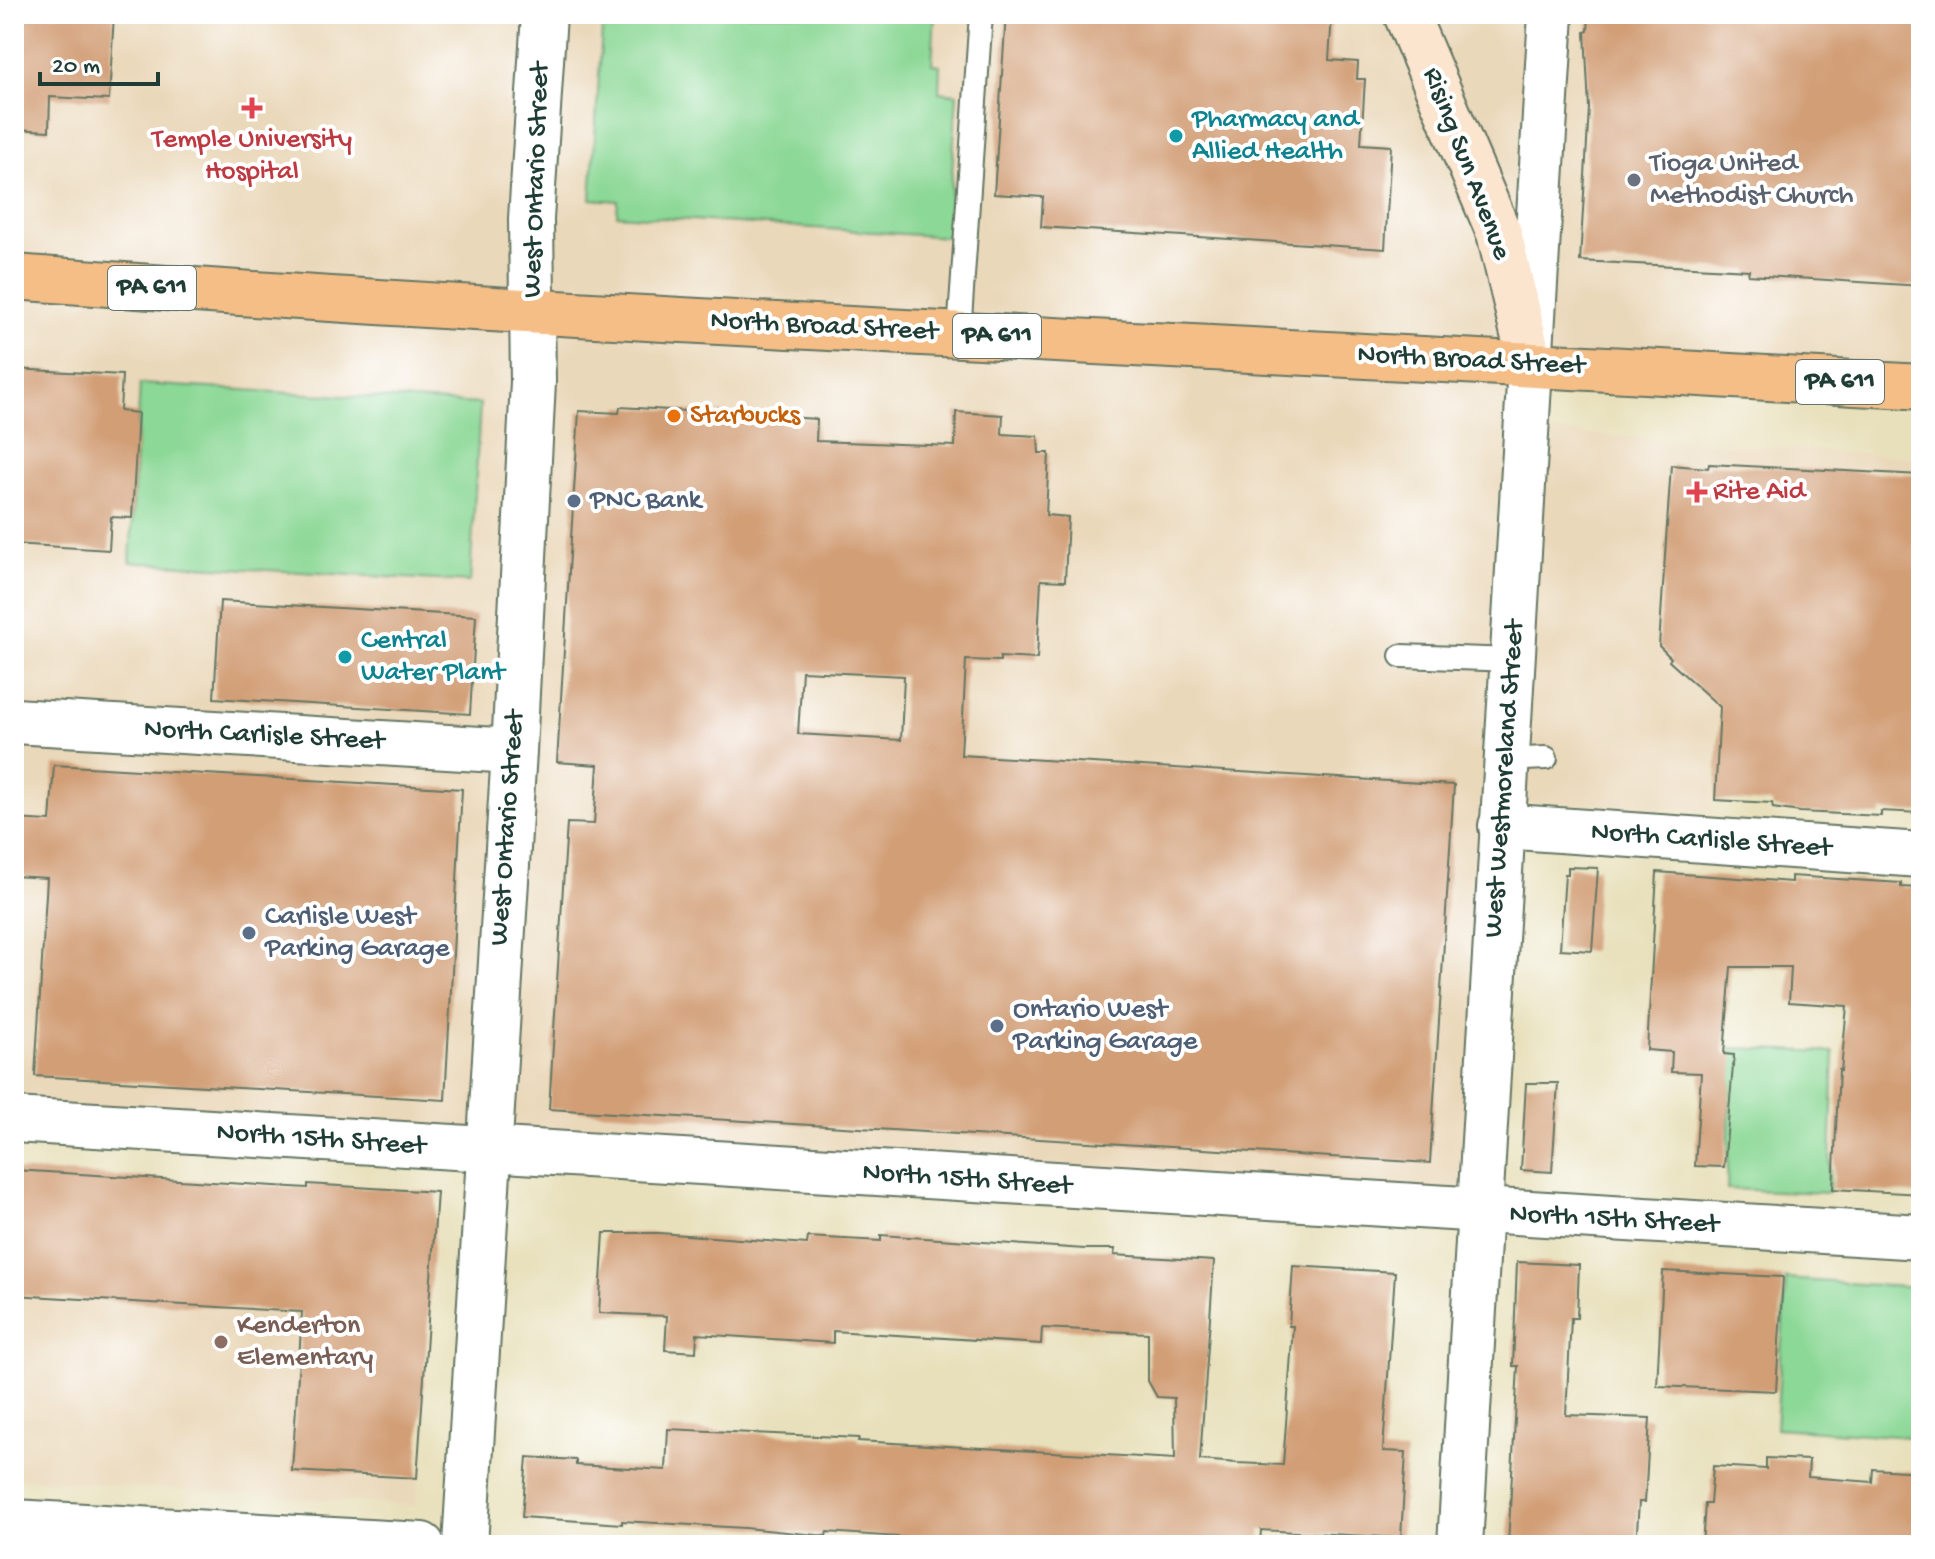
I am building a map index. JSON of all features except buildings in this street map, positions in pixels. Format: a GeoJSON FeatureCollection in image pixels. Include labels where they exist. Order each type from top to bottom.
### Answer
{"type":"FeatureCollection","features":[{"type":"Feature","properties":{"kind":"main road","name":"North Broad Street"},"geometry":{"type":"LineString","coordinates":[[14,277],[532,312],[1530,363],[1921,387]]}},
{"type":"Feature","properties":{"kind":"street","name":"West Ontario Street"},"geometry":{"type":"LineString","coordinates":[[465,1545],[514,751],[533,382],[531,219],[544,14]]}},
{"type":"Feature","properties":{"kind":"street","name":"Rising Sun Avenue"},"geometry":{"type":"LineString","coordinates":[[1406,14],[1499,233],[1530,363]]}},
{"type":"Feature","properties":{"kind":"street","name":"West Westmoreland Street"},"geometry":{"type":"LineString","coordinates":[[1460,1545],[1501,826],[1526,759],[1513,660],[1551,14]]}},
{"type":"Feature","properties":{"kind":"street","name":"North Carlisle Street"},"geometry":{"type":"LineString","coordinates":[[14,721],[514,751]]}},
{"type":"Feature","properties":{"kind":"street","name":"North Carlisle Street"},"geometry":{"type":"LineString","coordinates":[[1501,826],[1921,855]]}},
{"type":"Feature","properties":{"kind":"street","name":"North 15th Street"},"geometry":{"type":"LineString","coordinates":[[14,1120],[1921,1237]]}},
{"type":"Feature","properties":{"kind":"street"},"geometry":{"type":"LineString","coordinates":[[14,1522],[422,1545]]}},
{"type":"Feature","properties":{"kind":"lane"},"geometry":{"type":"LineString","coordinates":[[959,334],[981,14]]}},
{"type":"Feature","properties":{"kind":"lane"},"geometry":{"type":"LineString","coordinates":[[1401,656],[1513,660]]}},
{"type":"Feature","properties":{"kind":"shaded area"},"geometry":{"type":"Polygon","coordinates":[[[14,14],[1921,14],[1921,387],[1530,364],[1479,1212],[14,1120],[14,14]]]}},
{"type":"Feature","properties":{"kind":"shaded area"},"geometry":{"type":"Polygon","coordinates":[[[1543,431],[1921,458],[1921,670],[1721,659],[1712,810],[1525,802],[1543,431]]]}},
{"type":"Feature","properties":{"kind":"shaded area","name":"Kenderton Elementary"},"geometry":{"type":"Polygon","coordinates":[[[14,1177],[437,1206],[416,1506],[14,1478],[14,1177]]]}},
{"type":"Feature","properties":{"kind":"green space"},"geometry":{"type":"Polygon","coordinates":[[[603,14],[935,14],[932,64],[940,65],[939,92],[957,94],[948,237],[617,215],[618,201],[591,199],[603,14]]]}},
{"type":"Feature","properties":{"kind":"green space"},"geometry":{"type":"Polygon","coordinates":[[[140,384],[480,404],[470,582],[130,562],[140,384]]]}},
{"type":"Feature","properties":{"kind":"green space"},"geometry":{"type":"Polygon","coordinates":[[[1732,1048],[1834,1052],[1829,1193],[1727,1189],[1732,1048]]]}},
{"type":"Feature","properties":{"kind":"green space"},"geometry":{"type":"Polygon","coordinates":[[[1786,1279],[1920,1288],[1910,1437],[1776,1428],[1786,1279]]]}},
{"type":"Feature","properties":{"kind":"place","name":"Temple University Hospital"},"geometry":{"type":"Point","coordinates":[252,108]}},
{"type":"Feature","properties":{"kind":"place","name":"Pharmacy and Allied Health"},"geometry":{"type":"Point","coordinates":[1176,136]}},
{"type":"Feature","properties":{"kind":"place","name":"Tioga United Methodist Church"},"geometry":{"type":"Point","coordinates":[1634,180]}},
{"type":"Feature","properties":{"kind":"place","name":"Starbucks"},"geometry":{"type":"Point","coordinates":[674,416]}},
{"type":"Feature","properties":{"kind":"place","name":"Rite Aid"},"geometry":{"type":"Point","coordinates":[1697,492]}},
{"type":"Feature","properties":{"kind":"place","name":"PNC Bank"},"geometry":{"type":"Point","coordinates":[574,501]}},
{"type":"Feature","properties":{"kind":"place","name":"Central Water Plant"},"geometry":{"type":"Point","coordinates":[345,657]}},
{"type":"Feature","properties":{"kind":"place","name":"Carlisle West Parking Garage"},"geometry":{"type":"Point","coordinates":[249,933]}},
{"type":"Feature","properties":{"kind":"place","name":"Ontario West Parking Garage"},"geometry":{"type":"Point","coordinates":[997,1026]}},
{"type":"Feature","properties":{"kind":"place","name":"Kenderton Elementary"},"geometry":{"type":"Point","coordinates":[221,1342]}}]}
